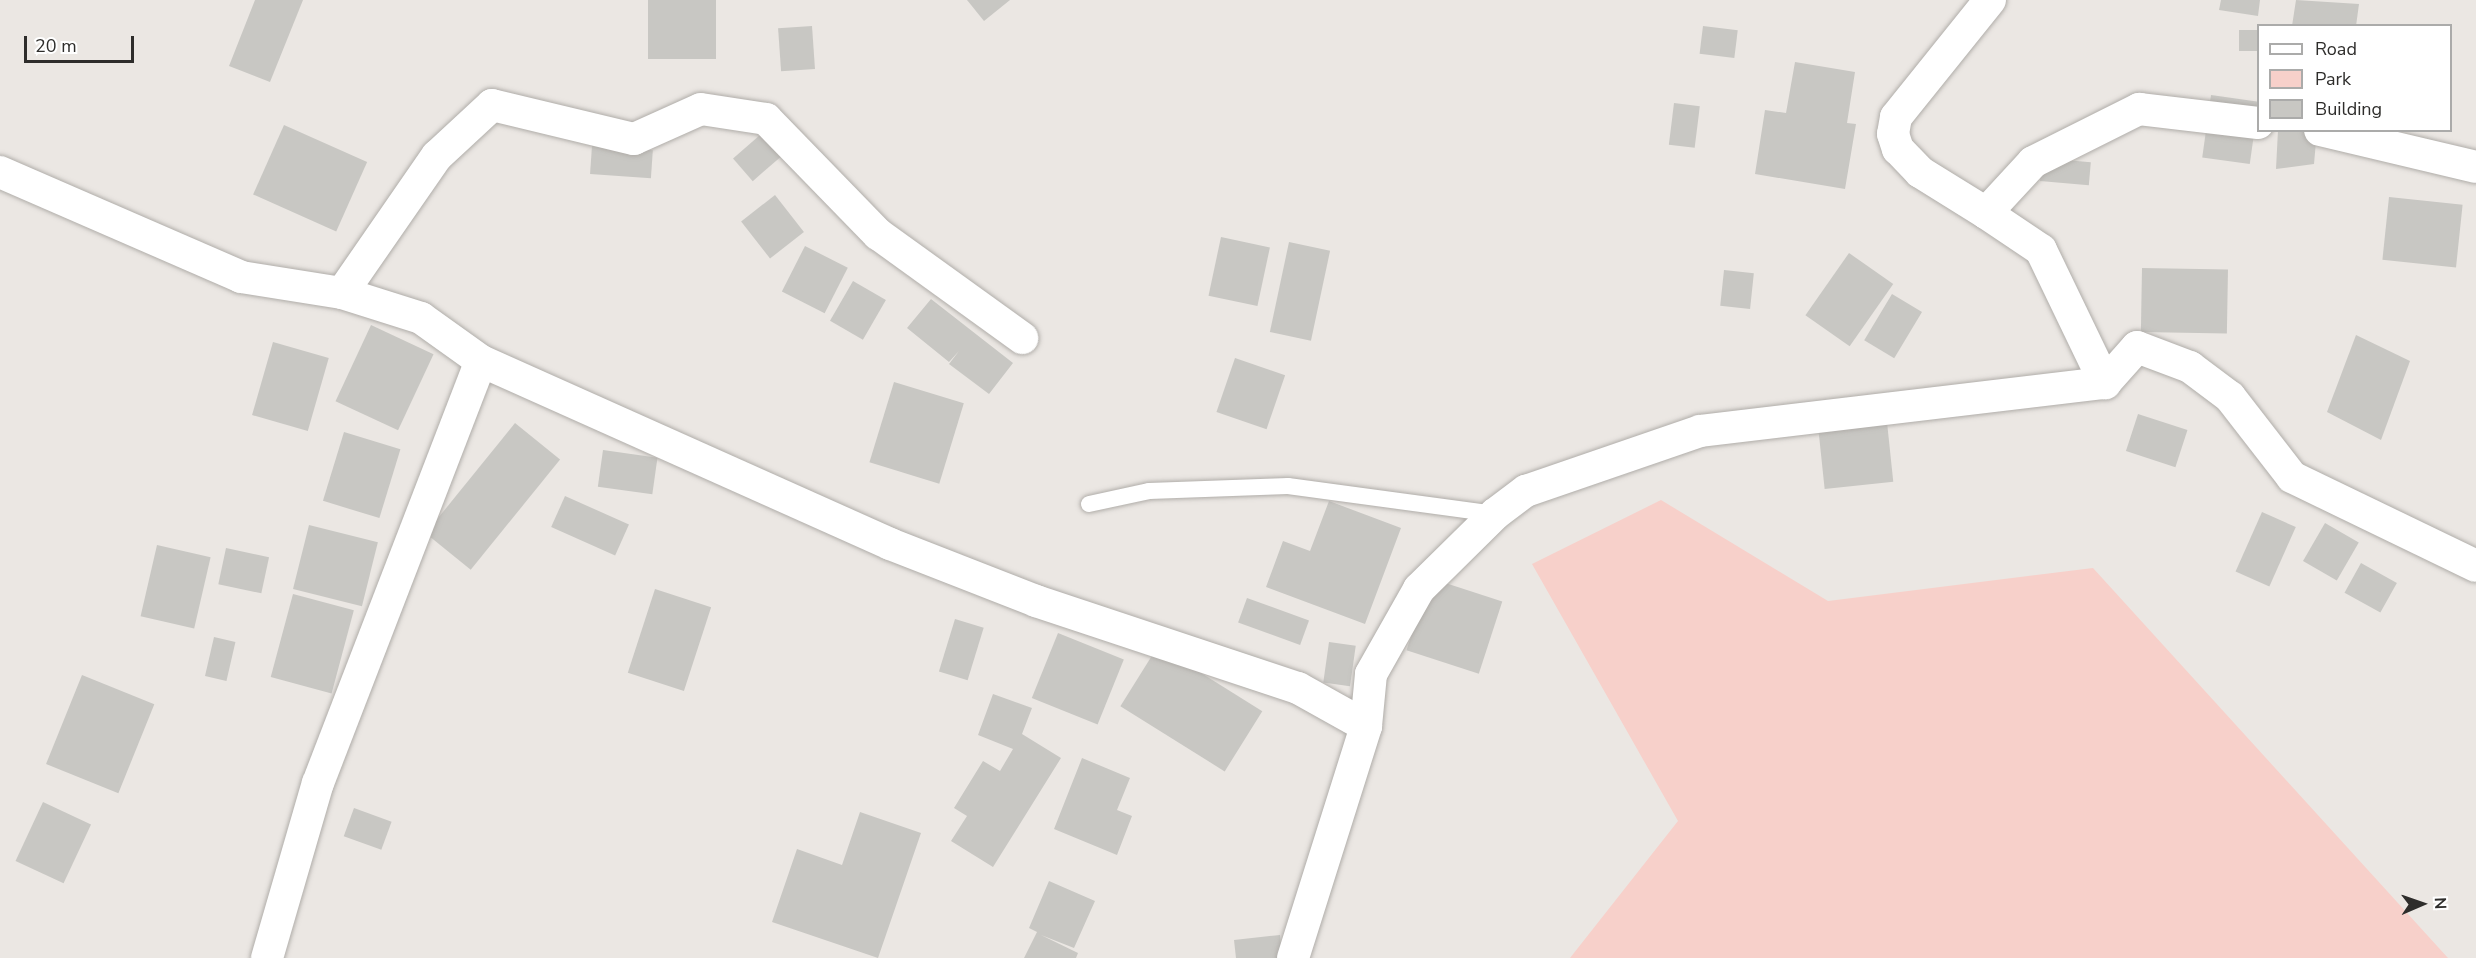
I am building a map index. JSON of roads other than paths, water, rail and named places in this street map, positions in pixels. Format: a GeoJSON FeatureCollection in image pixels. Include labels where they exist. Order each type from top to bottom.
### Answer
{"type":"FeatureCollection","features":[{"type":"Feature","properties":{"kind":"street"},"geometry":{"type":"LineString","coordinates":[[1990,0],[1896,117],[1893,134],[1898,149],[1920,172],[2041,250],[2105,383]]}},
{"type":"Feature","properties":{"kind":"street"},"geometry":{"type":"LineString","coordinates":[[342,293],[437,156],[492,105],[634,139],[701,109],[766,119],[878,234],[1022,338]]}},
{"type":"Feature","properties":{"kind":"street"},"geometry":{"type":"LineString","coordinates":[[1986,213],[2033,162],[2139,109],[2257,123]]}},
{"type":"Feature","properties":{"kind":"street"},"geometry":{"type":"LineString","coordinates":[[2328,132],[2476,167]]}},
{"type":"Feature","properties":{"kind":"street"},"geometry":{"type":"LineString","coordinates":[[0,172],[241,277],[342,293],[421,318],[481,361],[890,544],[1036,601],[1298,688],[1366,726]]}},
{"type":"Feature","properties":{"kind":"street"},"geometry":{"type":"LineString","coordinates":[[1293,958],[1366,726],[1371,674],[1419,589],[1495,514],[1526,491],[1700,431],[2105,383],[2137,347],[2190,366],[2230,397],[2292,477],[2476,566]]}},
{"type":"Feature","properties":{"kind":"street"},"geometry":{"type":"LineString","coordinates":[[267,958],[318,783],[481,361]]}},
{"type":"Feature","properties":{"kind":"lane"},"geometry":{"type":"LineString","coordinates":[[1089,504],[1149,490],[1287,486],[1495,514]]}}]}
